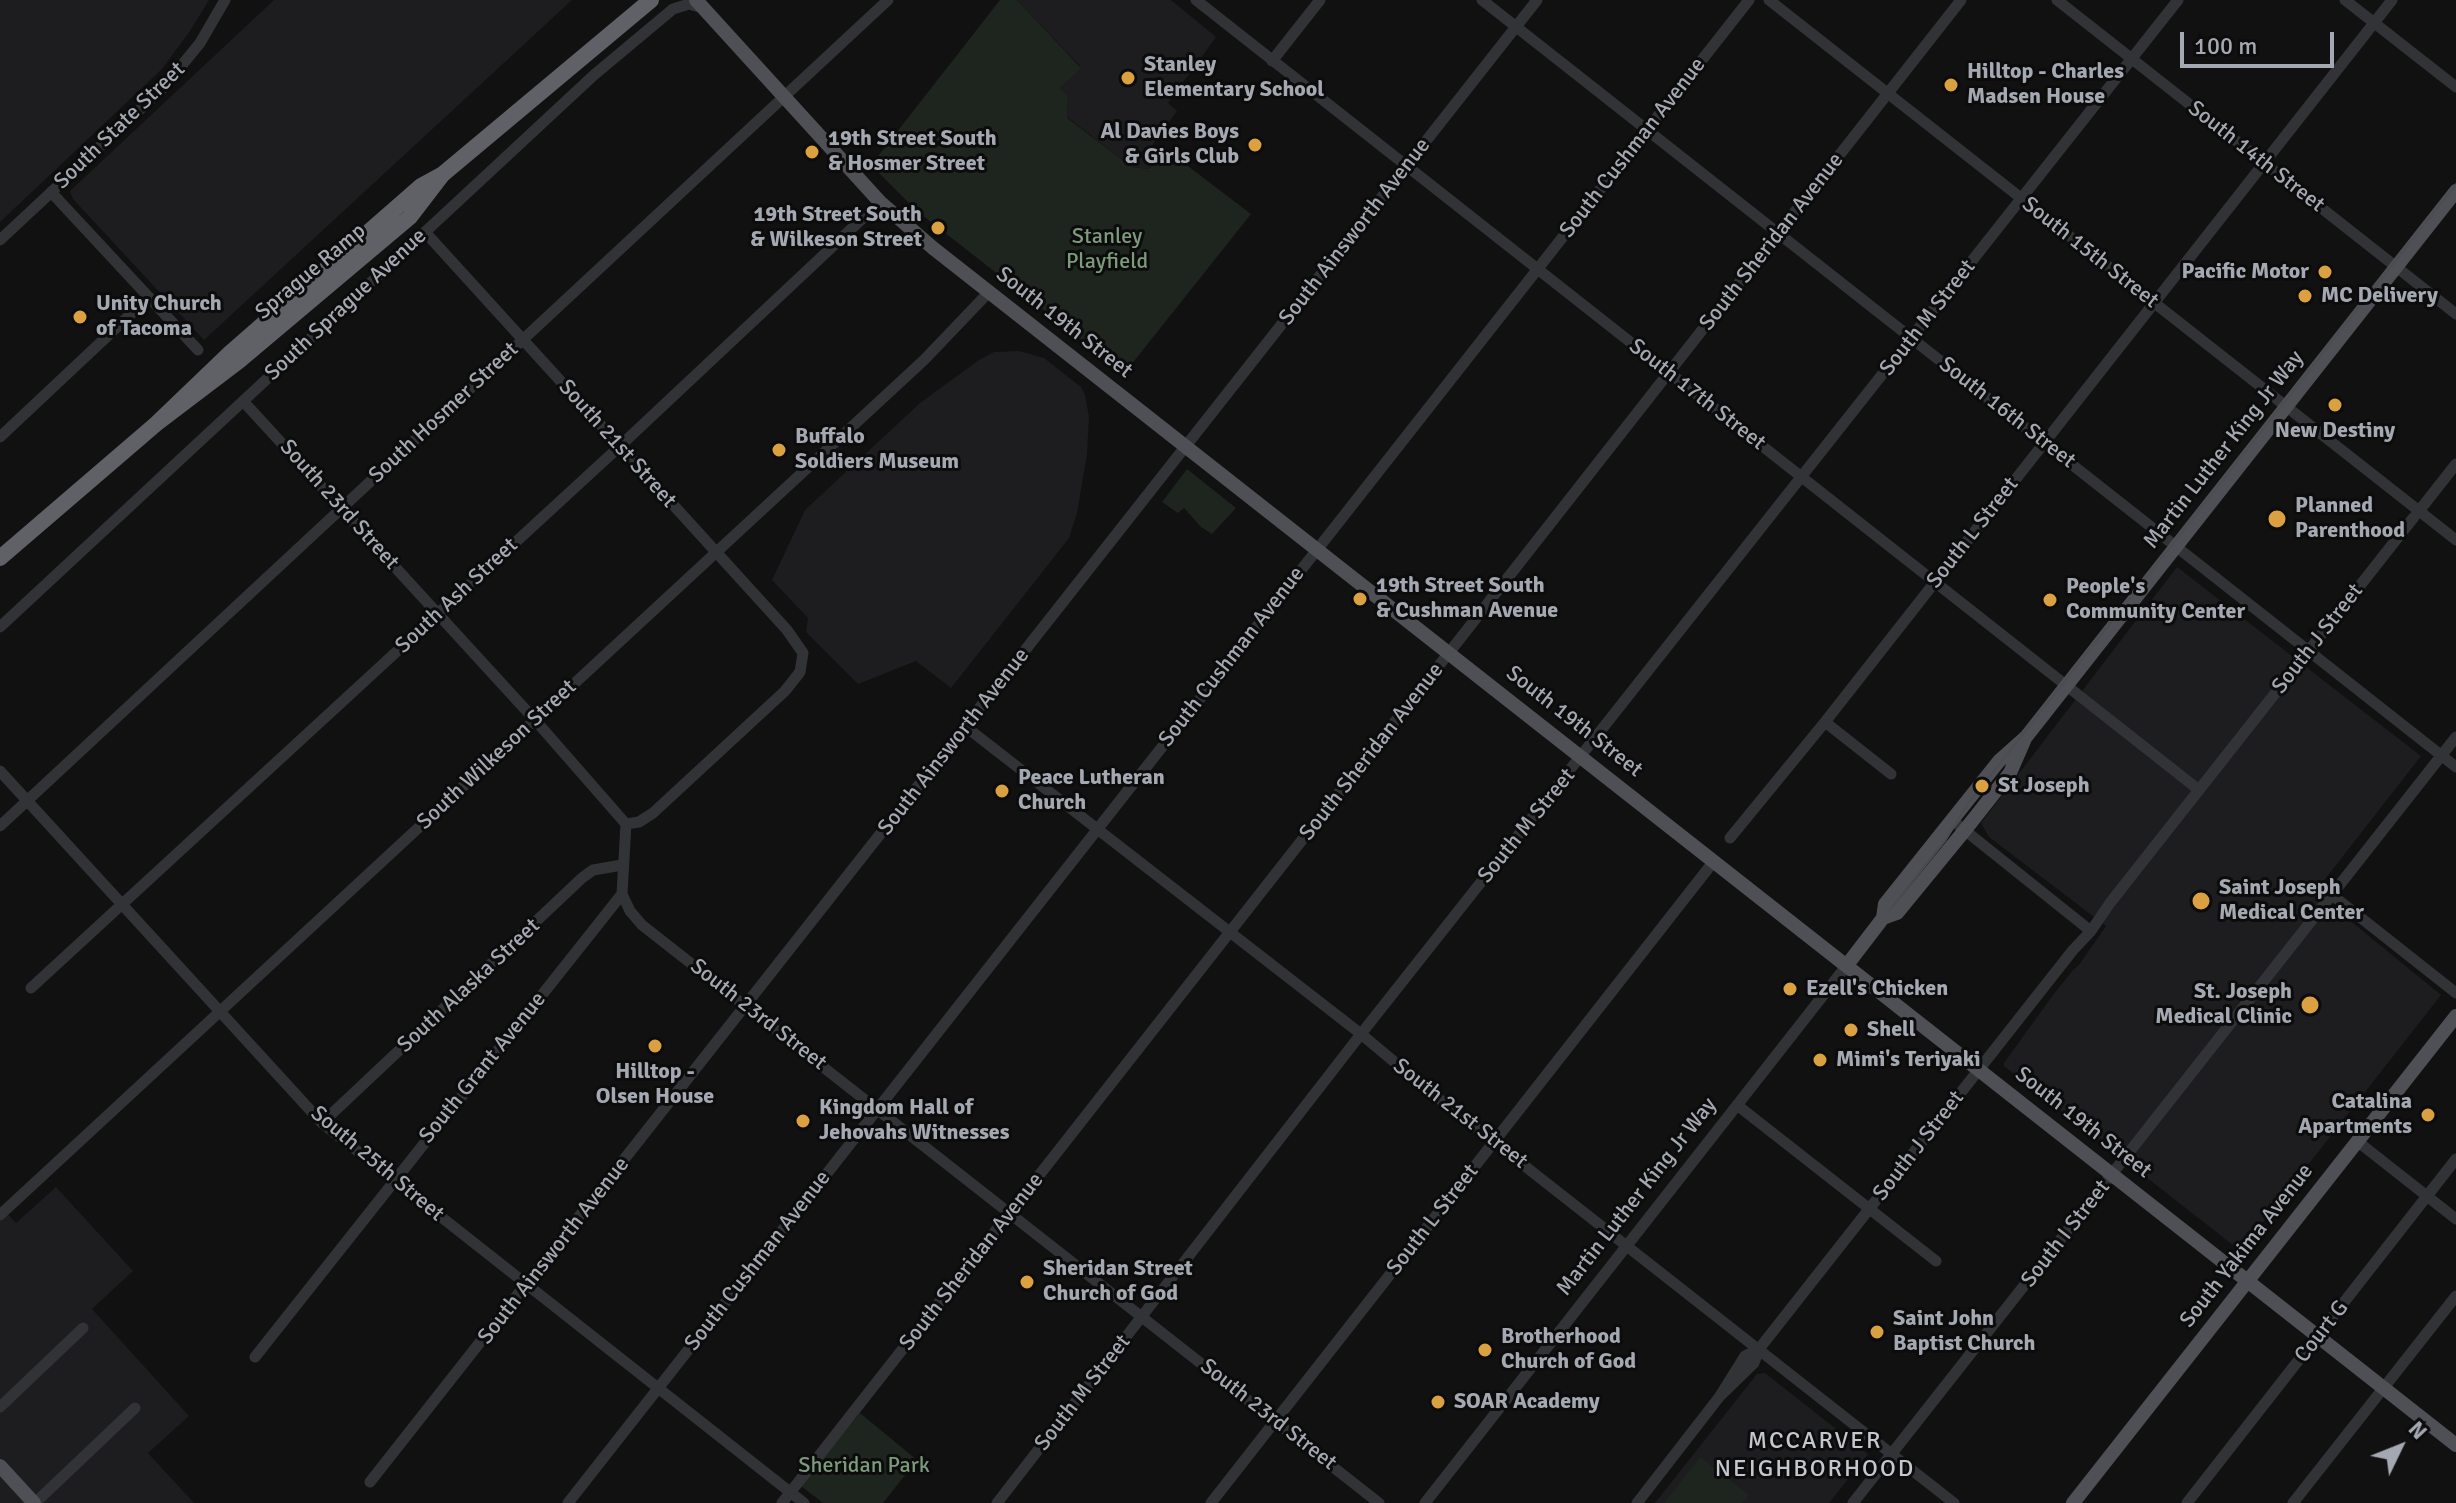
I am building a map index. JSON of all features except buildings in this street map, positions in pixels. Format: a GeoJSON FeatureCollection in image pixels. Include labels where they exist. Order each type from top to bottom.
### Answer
{"type":"FeatureCollection","features":[{"type":"Feature","properties":{"kind":"highway"},"geometry":{"type":"LineString","coordinates":[[624,23],[637,0]]}},
{"type":"Feature","properties":{"kind":"highway","name":"Sprague Ramp"},"geometry":{"type":"LineString","coordinates":[[0,558],[156,424],[230,353],[421,186],[443,174],[651,0]]}},
{"type":"Feature","properties":{"kind":"main road","name":"South 19th Street"},"geometry":{"type":"LineString","coordinates":[[699,4],[880,202],[989,292],[2454,1441]]}},
{"type":"Feature","properties":{"kind":"main road","name":"Martin Luther King Jr Way"},"geometry":{"type":"LineString","coordinates":[[1847,965],[1883,918],[1885,904],[1999,761],[2026,737],[2456,191]]}},
{"type":"Feature","properties":{"kind":"main road","name":"Martin Luther King Jr Way"},"geometry":{"type":"LineString","coordinates":[[1883,918],[1897,913],[1965,830],[2010,773],[2026,737]]}},
{"type":"Feature","properties":{"kind":"main road","name":"South Yakima Avenue"},"geometry":{"type":"LineString","coordinates":[[2073,1503],[2456,1016]]}},
{"type":"Feature","properties":{"kind":"main road"},"geometry":{"type":"LineString","coordinates":[[0,1466],[35,1503]]}},
{"type":"Feature","properties":{"kind":"street","name":"South State Street"},"geometry":{"type":"LineString","coordinates":[[0,240],[176,74],[205,36],[225,0]]}},
{"type":"Feature","properties":{"kind":"street","name":"South Hosmer Street"},"geometry":{"type":"LineString","coordinates":[[0,826],[888,0]]}},
{"type":"Feature","properties":{"kind":"street","name":"South 17th Street"},"geometry":{"type":"LineString","coordinates":[[1196,0],[2199,790]]}},
{"type":"Feature","properties":{"kind":"street"},"geometry":{"type":"LineString","coordinates":[[1272,61],[1320,0]]}},
{"type":"Feature","properties":{"kind":"street","name":"South 16th Street"},"geometry":{"type":"LineString","coordinates":[[1482,0],[2456,767]]}},
{"type":"Feature","properties":{"kind":"street","name":"South Ainsworth Avenue"},"geometry":{"type":"LineString","coordinates":[[370,1482],[1537,0]]}},
{"type":"Feature","properties":{"kind":"street","name":"South Cushman Avenue"},"geometry":{"type":"LineString","coordinates":[[568,1503],[1749,0]]}},
{"type":"Feature","properties":{"kind":"street","name":"South 15th Street"},"geometry":{"type":"LineString","coordinates":[[1769,0],[2456,540]]}},
{"type":"Feature","properties":{"kind":"street","name":"South Sheridan Avenue"},"geometry":{"type":"LineString","coordinates":[[782,1503],[1961,0]]}},
{"type":"Feature","properties":{"kind":"street","name":"South 14th Street"},"geometry":{"type":"LineString","coordinates":[[2057,0],[2456,314]]}},
{"type":"Feature","properties":{"kind":"street","name":"South M Street"},"geometry":{"type":"LineString","coordinates":[[997,1503],[1361,1034],[2178,0]]}},
{"type":"Feature","properties":{"kind":"street"},"geometry":{"type":"LineString","coordinates":[[2345,0],[2456,87]]}},
{"type":"Feature","properties":{"kind":"street","name":"South L Street"},"geometry":{"type":"LineString","coordinates":[[1730,838],[1825,722],[2392,0]]}},
{"type":"Feature","properties":{"kind":"street","name":"South Sprague Avenue"},"geometry":{"type":"LineString","coordinates":[[0,627],[594,75],[673,9],[699,4]]}},
{"type":"Feature","properties":{"kind":"street"},"geometry":{"type":"LineString","coordinates":[[51,192],[198,350]]}},
{"type":"Feature","properties":{"kind":"street","name":"South Ash Street"},"geometry":{"type":"LineString","coordinates":[[31,988],[619,447],[880,202]]}},
{"type":"Feature","properties":{"kind":"street","name":"South 21st Street"},"geometry":{"type":"LineString","coordinates":[[425,232],[801,648],[803,659],[800,672],[785,691],[653,813],[639,822],[626,824]]}},
{"type":"Feature","properties":{"kind":"street","name":"South Wilkeson Street"},"geometry":{"type":"LineString","coordinates":[[0,1215],[924,360],[989,292]]}},
{"type":"Feature","properties":{"kind":"street"},"geometry":{"type":"LineString","coordinates":[[0,437],[149,297]]}},
{"type":"Feature","properties":{"kind":"street","name":"South 23rd Street"},"geometry":{"type":"LineString","coordinates":[[243,401],[626,824]]}},
{"type":"Feature","properties":{"kind":"street","name":"South J Street"},"geometry":{"type":"LineString","coordinates":[[2103,912],[2456,464]]}},
{"type":"Feature","properties":{"kind":"street"},"geometry":{"type":"LineString","coordinates":[[1825,722],[1891,774]]}},
{"type":"Feature","properties":{"kind":"street","name":"South 21st Street"},"geometry":{"type":"LineString","coordinates":[[966,727],[1361,1034],[1954,1503]]}},
{"type":"Feature","properties":{"kind":"street","name":"South I Street"},"geometry":{"type":"LineString","coordinates":[[1853,1503],[2456,737]]}},
{"type":"Feature","properties":{"kind":"street","name":"South 25th Street"},"geometry":{"type":"LineString","coordinates":[[0,771],[322,1123],[804,1503]]}},
{"type":"Feature","properties":{"kind":"street"},"geometry":{"type":"LineString","coordinates":[[1952,820],[2087,928]]}},
{"type":"Feature","properties":{"kind":"street"},"geometry":{"type":"LineString","coordinates":[[622,894],[626,824]]}},
{"type":"Feature","properties":{"kind":"street","name":"South L Street"},"geometry":{"type":"LineString","coordinates":[[1211,1503],[1714,861]]}},
{"type":"Feature","properties":{"kind":"street","name":"South Alaska Street"},"geometry":{"type":"LineString","coordinates":[[322,1123],[582,878],[593,870],[622,865]]}},
{"type":"Feature","properties":{"kind":"street","name":"South 23rd Street"},"geometry":{"type":"LineString","coordinates":[[622,894],[630,911],[642,925],[1379,1503]]}},
{"type":"Feature","properties":{"kind":"street","name":"South Grant Avenue"},"geometry":{"type":"LineString","coordinates":[[255,1357],[622,894]]}},
{"type":"Feature","properties":{"kind":"street"},"geometry":{"type":"LineString","coordinates":[[2332,895],[2456,993]]}},
{"type":"Feature","properties":{"kind":"street"},"geometry":{"type":"LineString","coordinates":[[2079,943],[2087,928],[2103,912]]}},
{"type":"Feature","properties":{"kind":"street"},"geometry":{"type":"LineString","coordinates":[[2079,943],[2103,912]]}},
{"type":"Feature","properties":{"kind":"street","name":"South J Street"},"geometry":{"type":"LineString","coordinates":[[1637,1503],[1720,1396],[1745,1356],[1759,1349],[2079,943]]}},
{"type":"Feature","properties":{"kind":"street","name":"Martin Luther King Jr Way"},"geometry":{"type":"LineString","coordinates":[[1425,1503],[1847,965]]}},
{"type":"Feature","properties":{"kind":"street"},"geometry":{"type":"LineString","coordinates":[[1737,1105],[1936,1261]]}},
{"type":"Feature","properties":{"kind":"street"},"geometry":{"type":"LineString","coordinates":[[2357,1141],[2456,1219]]}},
{"type":"Feature","properties":{"kind":"street","name":"Court G"},"geometry":{"type":"LineString","coordinates":[[2187,1503],[2456,1159]]}},
{"type":"Feature","properties":{"kind":"street"},"geometry":{"type":"LineString","coordinates":[[2293,1503],[2456,1296]]}},
{"type":"Feature","properties":{"kind":"street"},"geometry":{"type":"LineString","coordinates":[[0,1407],[83,1328]]}},
{"type":"Feature","properties":{"kind":"street"},"geometry":{"type":"LineString","coordinates":[[35,1503],[135,1408]]}},
{"type":"Feature","properties":{"kind":"shaded area"},"geometry":{"type":"Polygon","coordinates":[[[0,0],[209,0],[162,69],[0,222],[0,0]]]}},
{"type":"Feature","properties":{"kind":"shaded area"},"geometry":{"type":"Polygon","coordinates":[[[274,0],[572,0],[204,340],[73,199],[70,191],[274,0]]]}},
{"type":"Feature","properties":{"kind":"shaded area","name":"Stanley Elementary School"},"geometry":{"type":"Polygon","coordinates":[[[1017,0],[1171,0],[1216,37],[1168,103],[1177,111],[1151,147],[1163,158],[1149,169],[1132,167],[1067,117],[1068,96],[1060,88],[1081,67],[1017,0]]]}},
{"type":"Feature","properties":{"kind":"shaded area"},"geometry":{"type":"Polygon","coordinates":[[[1019,351],[1044,358],[1081,387],[1085,395],[1089,417],[1087,454],[1077,513],[1069,538],[951,688],[916,661],[858,684],[806,632],[808,618],[772,580],[805,510],[920,403],[994,352],[1019,351]]]}},
{"type":"Feature","properties":{"kind":"shaded area","name":"Saint Joseph Medical Center"},"geometry":{"type":"Polygon","coordinates":[[[2177,567],[2421,756],[2315,892],[2441,995],[2243,1248],[2238,1249],[2004,1066],[2106,926],[1989,837],[1981,823],[2177,567]]]}},
{"type":"Feature","properties":{"kind":"shaded area"},"geometry":{"type":"Polygon","coordinates":[[[56,1187],[133,1271],[92,1309],[189,1416],[148,1453],[194,1503],[0,1503],[0,1206],[16,1223],[56,1187]]]}},
{"type":"Feature","properties":{"kind":"shaded area"},"geometry":{"type":"Polygon","coordinates":[[[1765,1373],[1868,1454],[1829,1503],[1655,1503],[1757,1374],[1765,1373]]]}},
{"type":"Feature","properties":{"kind":"green space","name":"Stanley Playfield"},"geometry":{"type":"Polygon","coordinates":[[[1000,0],[1017,0],[1081,68],[1060,88],[1068,96],[1067,118],[1132,167],[1149,169],[1163,158],[1169,162],[1180,160],[1251,214],[1123,372],[917,211],[871,165],[1000,0]]]}},
{"type":"Feature","properties":{"kind":"green space"},"geometry":{"type":"Polygon","coordinates":[[[1187,469],[1236,508],[1212,534],[1184,508],[1178,513],[1162,502],[1187,469]]]}},
{"type":"Feature","properties":{"kind":"green space","name":"Sheridan Park"},"geometry":{"type":"Polygon","coordinates":[[[860,1413],[917,1460],[883,1503],[823,1503],[801,1486],[860,1413]]]}},
{"type":"Feature","properties":{"kind":"green space"},"geometry":{"type":"Polygon","coordinates":[[[1700,1457],[1749,1495],[1742,1503],[1664,1503],[1700,1457]]]}},
{"type":"Feature","properties":{"kind":"tram line"},"geometry":{"type":"LineString","coordinates":[[1889,911],[1945,841],[1968,804],[2456,184]]}},
{"type":"Feature","properties":{"kind":"place","name":"Stanley Elementary School"},"geometry":{"type":"Point","coordinates":[1128,78]}},
{"type":"Feature","properties":{"kind":"place","name":"Hilltop - Charles Madsen House"},"geometry":{"type":"Point","coordinates":[1951,85]}},
{"type":"Feature","properties":{"kind":"place","name":"Al Davies Boys & Girls Club"},"geometry":{"type":"Point","coordinates":[1255,145]}},
{"type":"Feature","properties":{"kind":"place","name":"19th Street South & Hosmer Street"},"geometry":{"type":"Point","coordinates":[812,152]}},
{"type":"Feature","properties":{"kind":"place","name":"19th Street South & Wilkeson Street"},"geometry":{"type":"Point","coordinates":[938,228]}},
{"type":"Feature","properties":{"kind":"place","name":"Pacific Motor"},"geometry":{"type":"Point","coordinates":[2325,272]}},
{"type":"Feature","properties":{"kind":"place","name":"MC Delivery"},"geometry":{"type":"Point","coordinates":[2305,296]}},
{"type":"Feature","properties":{"kind":"place","name":"Unity Church of Tacoma"},"geometry":{"type":"Point","coordinates":[80,317]}},
{"type":"Feature","properties":{"kind":"place","name":"New Destiny"},"geometry":{"type":"Point","coordinates":[2335,405]}},
{"type":"Feature","properties":{"kind":"place","name":"Buffalo Soldiers Museum"},"geometry":{"type":"Point","coordinates":[779,450]}},
{"type":"Feature","properties":{"kind":"place","name":"Planned Parenthood"},"geometry":{"type":"Point","coordinates":[2277,519]}},
{"type":"Feature","properties":{"kind":"place","name":"19th Street South & Cushman Avenue"},"geometry":{"type":"Point","coordinates":[1360,599]}},
{"type":"Feature","properties":{"kind":"place","name":"People's Community Center"},"geometry":{"type":"Point","coordinates":[2050,600]}},
{"type":"Feature","properties":{"kind":"place","name":"St Joseph"},"geometry":{"type":"Point","coordinates":[1982,786]}},
{"type":"Feature","properties":{"kind":"place","name":"Peace Lutheran Church"},"geometry":{"type":"Point","coordinates":[1002,791]}},
{"type":"Feature","properties":{"kind":"place","name":"Saint Joseph Medical Center"},"geometry":{"type":"Point","coordinates":[2201,901]}},
{"type":"Feature","properties":{"kind":"place","name":"Ezell's Chicken"},"geometry":{"type":"Point","coordinates":[1790,989]}},
{"type":"Feature","properties":{"kind":"place","name":"St. Joseph Medical Clinic"},"geometry":{"type":"Point","coordinates":[2310,1005]}},
{"type":"Feature","properties":{"kind":"place","name":"Shell"},"geometry":{"type":"Point","coordinates":[1851,1030]}},
{"type":"Feature","properties":{"kind":"place","name":"Hilltop - Olsen House"},"geometry":{"type":"Point","coordinates":[655,1046]}},
{"type":"Feature","properties":{"kind":"place","name":"Mimi's Teriyaki"},"geometry":{"type":"Point","coordinates":[1820,1060]}},
{"type":"Feature","properties":{"kind":"place","name":"Catalina Apartments"},"geometry":{"type":"Point","coordinates":[2428,1115]}},
{"type":"Feature","properties":{"kind":"place","name":"Kingdom Hall of Jehovahs Witnesses"},"geometry":{"type":"Point","coordinates":[803,1121]}},
{"type":"Feature","properties":{"kind":"place","name":"Sheridan Street Church of God"},"geometry":{"type":"Point","coordinates":[1027,1282]}},
{"type":"Feature","properties":{"kind":"place","name":"Saint John Baptist Church"},"geometry":{"type":"Point","coordinates":[1877,1332]}},
{"type":"Feature","properties":{"kind":"place","name":"Brotherhood Church of God"},"geometry":{"type":"Point","coordinates":[1485,1350]}},
{"type":"Feature","properties":{"kind":"place","name":"SOAR Academy"},"geometry":{"type":"Point","coordinates":[1438,1402]}},
{"type":"Feature","properties":{"kind":"district","name":"MCCARVER NEIGHBORHOOD"},"geometry":{"type":"Point","coordinates":[1815,1456]}}]}
